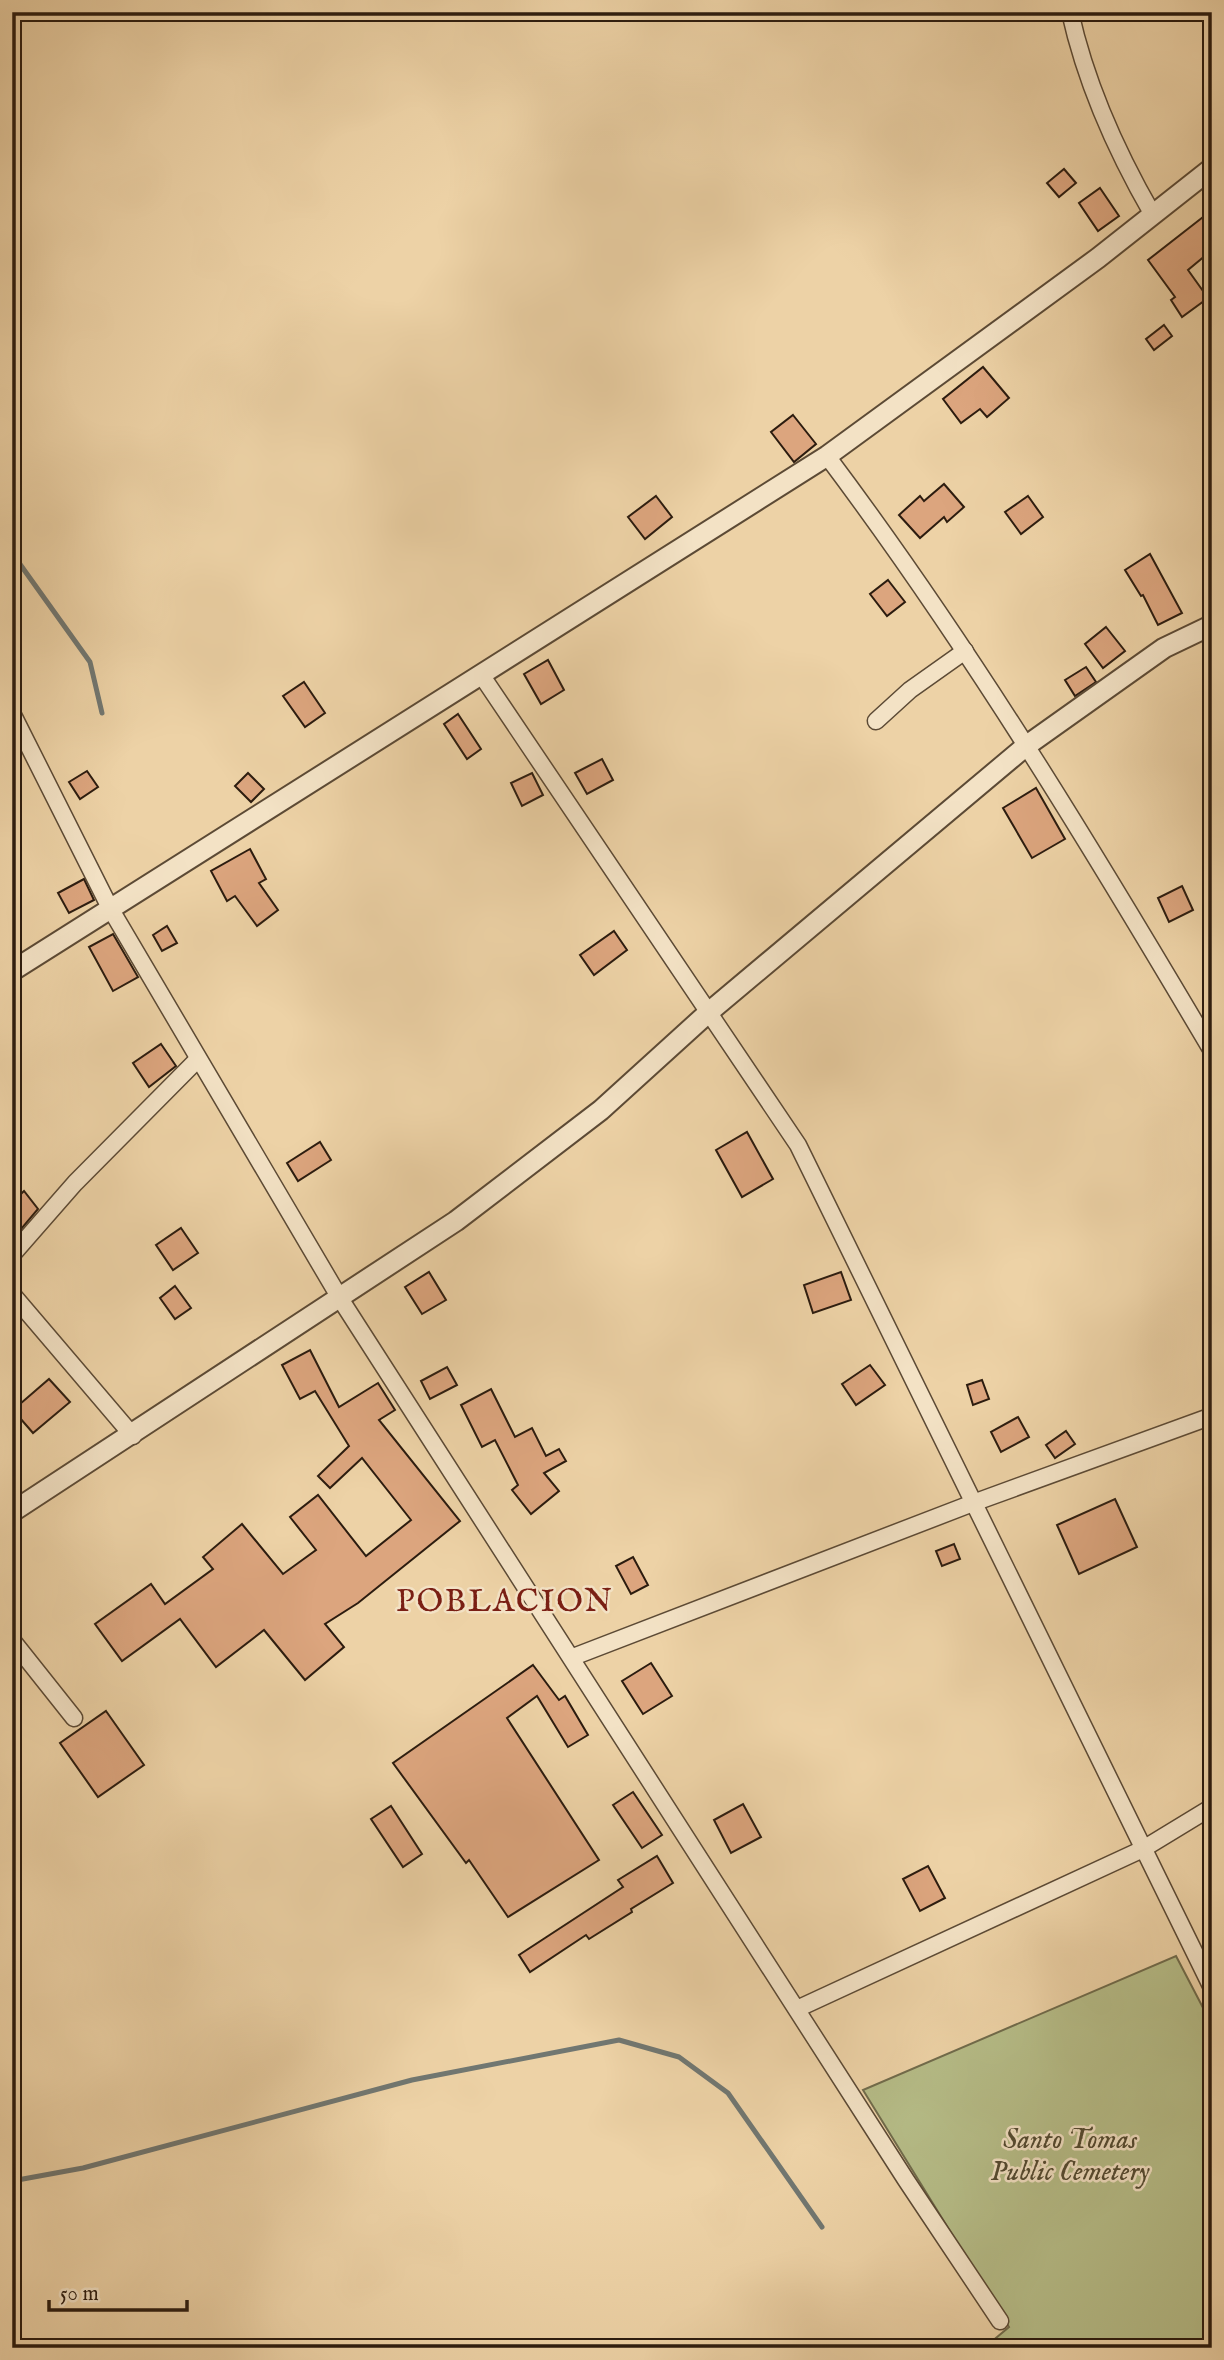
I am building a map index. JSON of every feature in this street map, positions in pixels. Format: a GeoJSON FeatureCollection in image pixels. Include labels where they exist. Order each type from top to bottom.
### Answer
{"type":"FeatureCollection","features":[{"type":"Feature","properties":{"kind":"street"},"geometry":{"type":"LineString","coordinates":[[1070,12],[1079,50],[1116,150],[1153,215]]}},
{"type":"Feature","properties":{"kind":"street"},"geometry":{"type":"LineString","coordinates":[[12,971],[827,456],[1153,215],[1212,168]]}},
{"type":"Feature","properties":{"kind":"street"},"geometry":{"type":"LineString","coordinates":[[827,456],[909,566],[1026,746],[1212,1051]]}},
{"type":"Feature","properties":{"kind":"street"},"geometry":{"type":"LineString","coordinates":[[12,1512],[341,1300],[456,1221],[601,1110],[709,1012],[1026,746],[1164,648],[1212,625]]}},
{"type":"Feature","properties":{"kind":"street"},"geometry":{"type":"LineString","coordinates":[[876,721],[910,690],[965,652]]}},
{"type":"Feature","properties":{"kind":"street"},"geometry":{"type":"LineString","coordinates":[[482,676],[798,1145],[1212,1988]]}},
{"type":"Feature","properties":{"kind":"street"},"geometry":{"type":"LineString","coordinates":[[12,713],[110,908],[341,1300],[799,2008],[906,2180],[1000,2321]]}},
{"type":"Feature","properties":{"kind":"street"},"geometry":{"type":"LineString","coordinates":[[12,1255],[75,1183],[198,1059]]}},
{"type":"Feature","properties":{"kind":"street"},"geometry":{"type":"LineString","coordinates":[[12,1294],[133,1436]]}},
{"type":"Feature","properties":{"kind":"street"},"geometry":{"type":"LineString","coordinates":[[573,1657],[973,1503],[1212,1416]]}},
{"type":"Feature","properties":{"kind":"street"},"geometry":{"type":"LineString","coordinates":[[12,1640],[74,1718]]}},
{"type":"Feature","properties":{"kind":"street"},"geometry":{"type":"LineString","coordinates":[[799,2008],[1143,1849],[1212,1807]]}},
{"type":"Feature","properties":{"kind":"green space","name":"Santo Tomas Public Cemetery"},"geometry":{"type":"Polygon","coordinates":[[[1176,1956],[1212,2025],[1212,2348],[984,2348],[1009,2327],[863,2090],[1176,1956]]]}},
{"type":"Feature","properties":{"kind":"building"},"geometry":{"type":"Polygon","coordinates":[[[1064,169],[1076,183],[1059,197],[1047,183],[1064,169]]]}},
{"type":"Feature","properties":{"kind":"building"},"geometry":{"type":"Polygon","coordinates":[[[1100,188],[1119,216],[1098,231],[1079,203],[1100,188]]]}},
{"type":"Feature","properties":{"kind":"building"},"geometry":{"type":"Polygon","coordinates":[[[1212,210],[1212,250],[1188,270],[1208,298],[1182,317],[1171,300],[1175,297],[1148,260],[1212,210]]]}},
{"type":"Feature","properties":{"kind":"building"},"geometry":{"type":"Polygon","coordinates":[[[1164,325],[1172,336],[1154,350],[1146,339],[1164,325]]]}},
{"type":"Feature","properties":{"kind":"building"},"geometry":{"type":"Polygon","coordinates":[[[983,367],[1009,398],[987,417],[980,409],[961,423],[943,399],[983,367]]]}},
{"type":"Feature","properties":{"kind":"building"},"geometry":{"type":"Polygon","coordinates":[[[793,415],[816,444],[794,462],[771,432],[793,415]]]}},
{"type":"Feature","properties":{"kind":"building"},"geometry":{"type":"Polygon","coordinates":[[[944,484],[964,507],[947,522],[944,517],[920,538],[899,515],[920,496],[924,501],[944,484]]]}},
{"type":"Feature","properties":{"kind":"building"},"geometry":{"type":"Polygon","coordinates":[[[656,496],[672,517],[645,539],[628,517],[656,496]]]}},
{"type":"Feature","properties":{"kind":"building"},"geometry":{"type":"Polygon","coordinates":[[[1028,496],[1043,517],[1021,534],[1005,512],[1028,496]]]}},
{"type":"Feature","properties":{"kind":"building"},"geometry":{"type":"Polygon","coordinates":[[[1150,554],[1182,613],[1158,625],[1143,595],[1141,596],[1125,570],[1150,554]]]}},
{"type":"Feature","properties":{"kind":"building"},"geometry":{"type":"Polygon","coordinates":[[[888,580],[905,602],[887,616],[870,594],[888,580]]]}},
{"type":"Feature","properties":{"kind":"building"},"geometry":{"type":"Polygon","coordinates":[[[1106,627],[1125,651],[1103,668],[1085,644],[1106,627]]]}},
{"type":"Feature","properties":{"kind":"building"},"geometry":{"type":"Polygon","coordinates":[[[548,660],[564,690],[541,704],[524,674],[548,660]]]}},
{"type":"Feature","properties":{"kind":"building"},"geometry":{"type":"Polygon","coordinates":[[[1086,667],[1096,682],[1075,696],[1065,680],[1086,667]]]}},
{"type":"Feature","properties":{"kind":"building"},"geometry":{"type":"Polygon","coordinates":[[[304,682],[325,713],[305,727],[283,696],[304,682]]]}},
{"type":"Feature","properties":{"kind":"building"},"geometry":{"type":"Polygon","coordinates":[[[458,714],[481,749],[467,759],[444,724],[458,714]]]}},
{"type":"Feature","properties":{"kind":"building"},"geometry":{"type":"Polygon","coordinates":[[[602,759],[613,780],[587,794],[575,773],[602,759]]]}},
{"type":"Feature","properties":{"kind":"building"},"geometry":{"type":"Polygon","coordinates":[[[87,771],[98,787],[80,799],[69,782],[87,771]]]}},
{"type":"Feature","properties":{"kind":"building"},"geometry":{"type":"Polygon","coordinates":[[[248,773],[264,789],[251,802],[235,786],[248,773]]]}},
{"type":"Feature","properties":{"kind":"building"},"geometry":{"type":"Polygon","coordinates":[[[532,773],[543,795],[522,806],[511,783],[532,773]]]}},
{"type":"Feature","properties":{"kind":"building"},"geometry":{"type":"Polygon","coordinates":[[[1036,788],[1065,839],[1032,858],[1003,808],[1036,788]]]}},
{"type":"Feature","properties":{"kind":"building"},"geometry":{"type":"Polygon","coordinates":[[[250,849],[266,879],[259,883],[278,910],[257,926],[235,896],[227,901],[211,871],[250,849]]]}},
{"type":"Feature","properties":{"kind":"building"},"geometry":{"type":"Polygon","coordinates":[[[84,879],[94,900],[69,913],[58,893],[84,879]]]}},
{"type":"Feature","properties":{"kind":"building"},"geometry":{"type":"Polygon","coordinates":[[[1182,886],[1193,910],[1169,922],[1158,898],[1182,886]]]}},
{"type":"Feature","properties":{"kind":"building"},"geometry":{"type":"Polygon","coordinates":[[[167,926],[177,943],[162,951],[153,935],[167,926]]]}},
{"type":"Feature","properties":{"kind":"building"},"geometry":{"type":"Polygon","coordinates":[[[614,931],[627,950],[594,975],[580,955],[614,931]]]}},
{"type":"Feature","properties":{"kind":"building"},"geometry":{"type":"Polygon","coordinates":[[[113,934],[138,977],[113,991],[89,947],[113,934]]]}},
{"type":"Feature","properties":{"kind":"building"},"geometry":{"type":"Polygon","coordinates":[[[161,1044],[176,1066],[149,1087],[133,1063],[161,1044]]]}},
{"type":"Feature","properties":{"kind":"building"},"geometry":{"type":"Polygon","coordinates":[[[747,1132],[773,1179],[742,1197],[716,1150],[747,1132]]]}},
{"type":"Feature","properties":{"kind":"building"},"geometry":{"type":"Polygon","coordinates":[[[320,1142],[331,1160],[298,1181],[287,1163],[320,1142]]]}},
{"type":"Feature","properties":{"kind":"building"},"geometry":{"type":"Polygon","coordinates":[[[12,1185],[22,1193],[24,1191],[38,1209],[22,1228],[12,1217],[12,1185]]]}},
{"type":"Feature","properties":{"kind":"building"},"geometry":{"type":"Polygon","coordinates":[[[181,1228],[198,1253],[173,1270],[156,1245],[181,1228]]]}},
{"type":"Feature","properties":{"kind":"building"},"geometry":{"type":"Polygon","coordinates":[[[429,1272],[446,1300],[422,1314],[405,1287],[429,1272]]]}},
{"type":"Feature","properties":{"kind":"building"},"geometry":{"type":"Polygon","coordinates":[[[841,1272],[851,1300],[813,1313],[804,1285],[841,1272]]]}},
{"type":"Feature","properties":{"kind":"building"},"geometry":{"type":"Polygon","coordinates":[[[175,1286],[191,1308],[175,1319],[160,1298],[175,1286]]]}},
{"type":"Feature","properties":{"kind":"building"},"geometry":{"type":"Polygon","coordinates":[[[310,1350],[339,1407],[378,1383],[395,1410],[379,1420],[460,1521],[358,1603],[325,1624],[344,1647],[305,1680],[264,1630],[216,1667],[180,1619],[122,1661],[95,1624],[151,1584],[165,1604],[213,1569],[203,1557],[242,1524],[283,1574],[316,1550],[290,1517],[318,1495],[366,1556],[411,1520],[362,1458],[330,1488],[318,1476],[349,1446],[315,1391],[300,1399],[282,1365],[310,1350]]]}},
{"type":"Feature","properties":{"kind":"building"},"geometry":{"type":"Polygon","coordinates":[[[870,1365],[885,1385],[856,1405],[842,1384],[870,1365]]]}},
{"type":"Feature","properties":{"kind":"building"},"geometry":{"type":"Polygon","coordinates":[[[447,1367],[457,1385],[430,1399],[421,1381],[447,1367]]]}},
{"type":"Feature","properties":{"kind":"building"},"geometry":{"type":"Polygon","coordinates":[[[49,1379],[70,1402],[33,1433],[13,1410],[49,1379]]]}},
{"type":"Feature","properties":{"kind":"building"},"geometry":{"type":"Polygon","coordinates":[[[982,1380],[989,1399],[973,1405],[967,1385],[982,1380]]]}},
{"type":"Feature","properties":{"kind":"building"},"geometry":{"type":"Polygon","coordinates":[[[491,1389],[515,1437],[532,1428],[546,1456],[559,1449],[566,1461],[544,1473],[559,1491],[531,1514],[512,1490],[518,1485],[495,1440],[482,1447],[461,1405],[491,1389]]]}},
{"type":"Feature","properties":{"kind":"building"},"geometry":{"type":"Polygon","coordinates":[[[1018,1417],[1029,1437],[1001,1452],[991,1432],[1018,1417]]]}},
{"type":"Feature","properties":{"kind":"building"},"geometry":{"type":"Polygon","coordinates":[[[1066,1431],[1075,1444],[1055,1458],[1046,1445],[1066,1431]]]}},
{"type":"Feature","properties":{"kind":"building"},"geometry":{"type":"Polygon","coordinates":[[[1115,1499],[1137,1547],[1079,1574],[1057,1525],[1115,1499]]]}},
{"type":"Feature","properties":{"kind":"building"},"geometry":{"type":"Polygon","coordinates":[[[954,1544],[960,1559],[942,1566],[936,1551],[954,1544]]]}},
{"type":"Feature","properties":{"kind":"building"},"geometry":{"type":"Polygon","coordinates":[[[633,1557],[648,1585],[631,1594],[616,1566],[633,1557]]]}},
{"type":"Feature","properties":{"kind":"building"},"geometry":{"type":"Polygon","coordinates":[[[651,1663],[672,1696],[643,1714],[622,1681],[651,1663]]]}},
{"type":"Feature","properties":{"kind":"building"},"geometry":{"type":"Polygon","coordinates":[[[533,1665],[559,1700],[565,1696],[588,1735],[568,1747],[537,1696],[507,1718],[599,1860],[508,1917],[469,1860],[466,1863],[393,1763],[533,1665]]]}},
{"type":"Feature","properties":{"kind":"building"},"geometry":{"type":"Polygon","coordinates":[[[106,1711],[144,1765],[98,1797],[60,1743],[106,1711]]]}},
{"type":"Feature","properties":{"kind":"building"},"geometry":{"type":"Polygon","coordinates":[[[633,1792],[662,1835],[642,1848],[613,1805],[633,1792]]]}},
{"type":"Feature","properties":{"kind":"building"},"geometry":{"type":"Polygon","coordinates":[[[743,1804],[761,1837],[731,1853],[714,1820],[743,1804]]]}},
{"type":"Feature","properties":{"kind":"building"},"geometry":{"type":"Polygon","coordinates":[[[391,1806],[422,1854],[403,1867],[371,1819],[391,1806]]]}},
{"type":"Feature","properties":{"kind":"building"},"geometry":{"type":"Polygon","coordinates":[[[657,1856],[673,1883],[589,1939],[586,1935],[530,1972],[519,1955],[623,1887],[618,1880],[657,1856]]]}},
{"type":"Feature","properties":{"kind":"building"},"geometry":{"type":"Polygon","coordinates":[[[928,1866],[945,1898],[920,1911],[903,1879],[928,1866]]]}},
{"type":"Feature","properties":{"kind":"waterway"},"geometry":{"type":"LineString","coordinates":[[12,553],[90,662],[102,713]]}},
{"type":"Feature","properties":{"kind":"waterway"},"geometry":{"type":"LineString","coordinates":[[12,2181],[83,2168],[412,2080],[619,2040],[679,2057],[728,2093],[822,2227]]}},
{"type":"Feature","properties":{"kind":"district","name":"POBLACION"},"geometry":{"type":"Point","coordinates":[505,1602]}}]}
